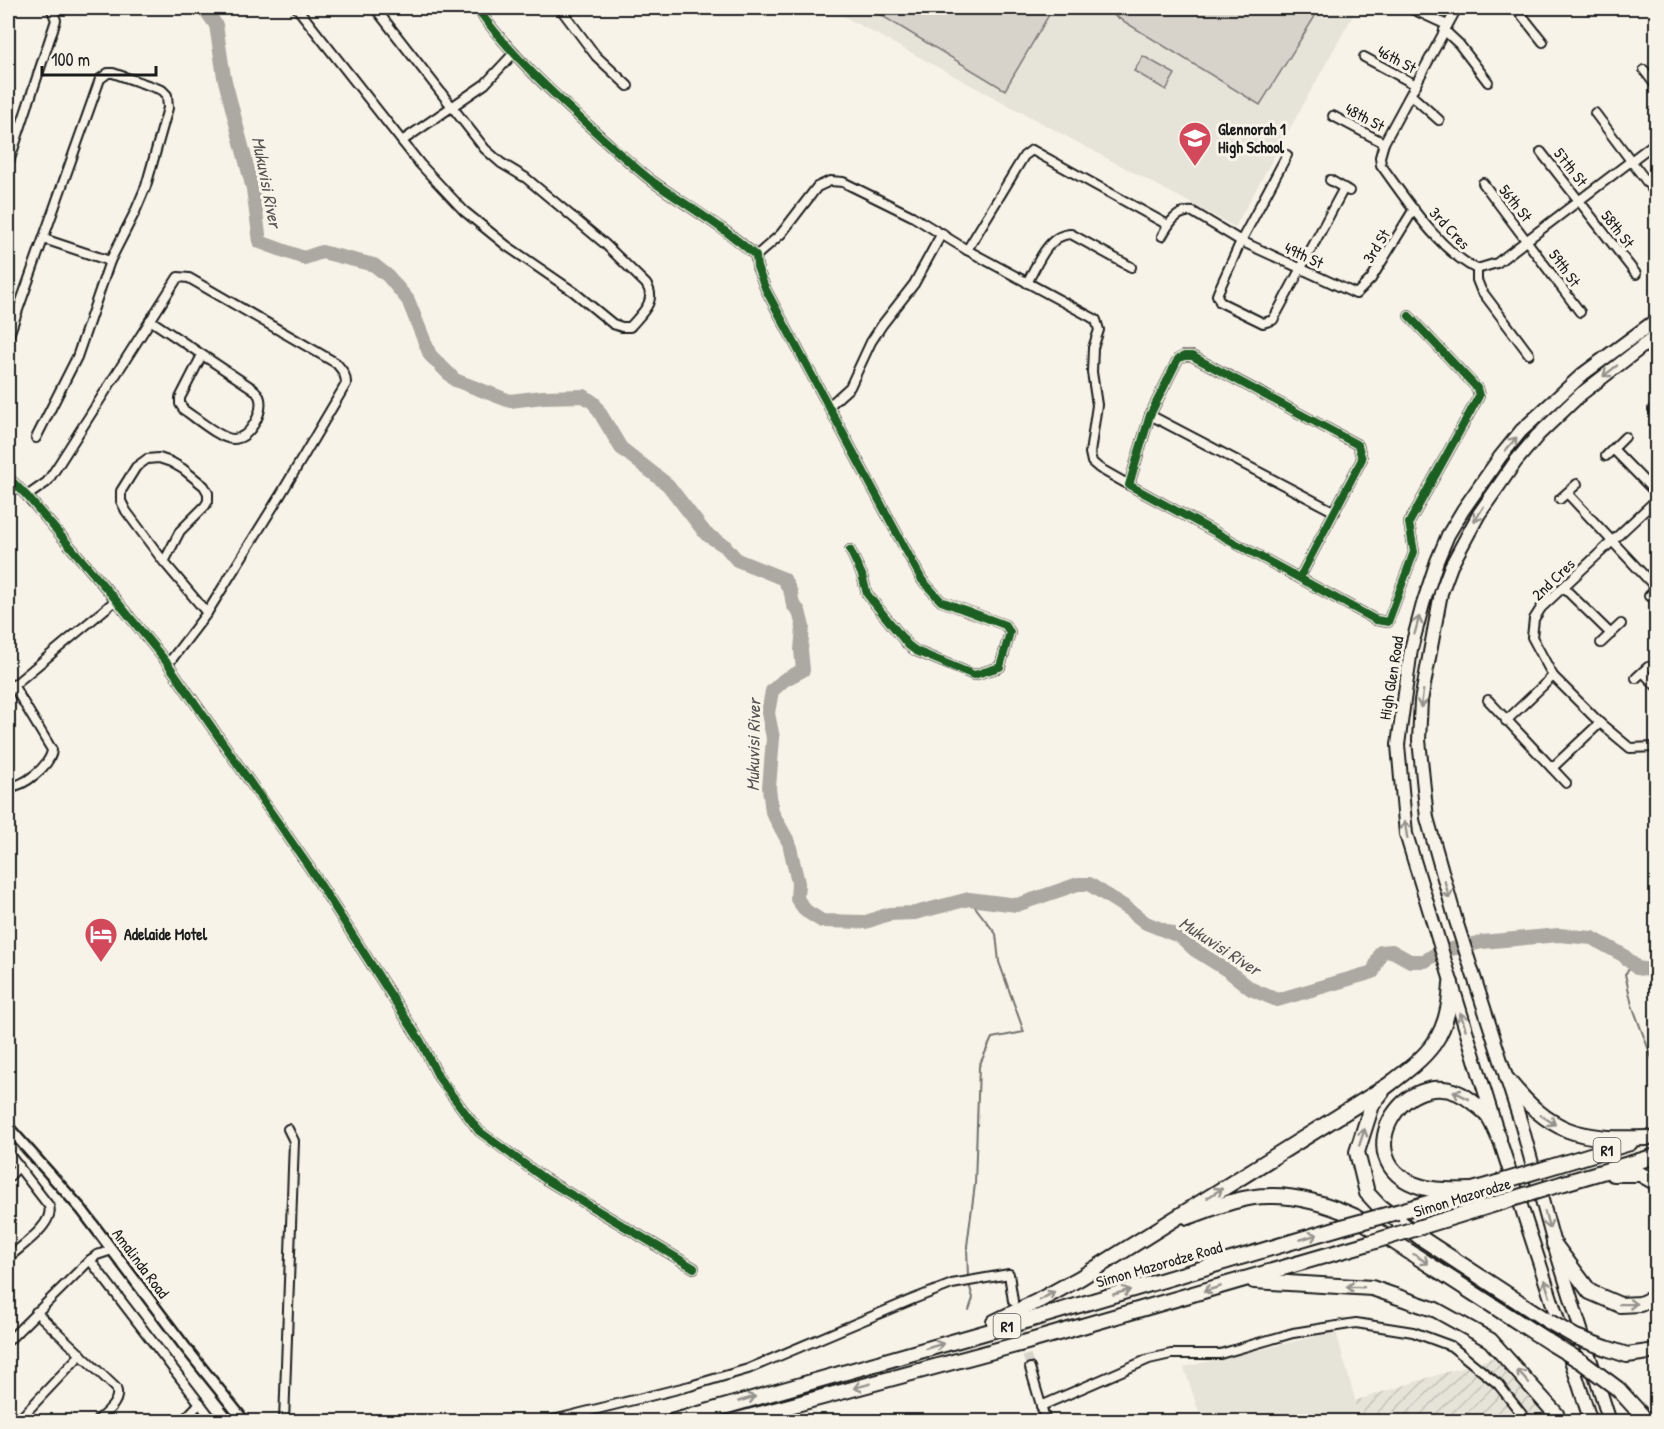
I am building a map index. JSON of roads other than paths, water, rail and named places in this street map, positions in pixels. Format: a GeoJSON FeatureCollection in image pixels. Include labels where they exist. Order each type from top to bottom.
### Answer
{"type":"FeatureCollection","features":[{"type":"Feature","properties":{"kind":"highway"},"geometry":{"type":"LineString","coordinates":[[957,1340],[1047,1297],[1387,1086],[1420,1061],[1435,1043],[1450,1006],[1452,983]]}},
{"type":"Feature","properties":{"kind":"highway"},"geometry":{"type":"LineString","coordinates":[[1507,1079],[1522,1098],[1541,1115],[1561,1128],[1585,1136],[1617,1139],[1652,1137]]}},
{"type":"Feature","properties":{"kind":"highway"},"geometry":{"type":"LineString","coordinates":[[1387,1086],[1372,1106],[1357,1152],[1367,1193],[1379,1206],[1420,1238],[1576,1337],[1627,1355],[1656,1351]]}},
{"type":"Feature","properties":{"kind":"highway"},"geometry":{"type":"LineString","coordinates":[[1473,1190],[1442,1191],[1422,1187],[1406,1180],[1394,1171],[1385,1154],[1385,1131],[1395,1109],[1414,1095],[1435,1089],[1450,1090],[1466,1095],[1488,1116],[1499,1137]]}},
{"type":"Feature","properties":{"kind":"highway","name":"Simon Mazorodze Road"},"geometry":{"type":"LineString","coordinates":[[671,1422],[1652,1137]]}},
{"type":"Feature","properties":{"kind":"highway","name":"R1"},"geometry":{"type":"LineString","coordinates":[[1594,1175],[1656,1156]]}},
{"type":"Feature","properties":{"kind":"highway"},"geometry":{"type":"LineString","coordinates":[[1594,1175],[1640,1174],[1656,1183]]}},
{"type":"Feature","properties":{"kind":"highway","name":"Simon Mazorodze"},"geometry":{"type":"LineString","coordinates":[[1245,1280],[1594,1175]]}},
{"type":"Feature","properties":{"kind":"highway"},"geometry":{"type":"LineString","coordinates":[[1166,1224],[1233,1202],[1269,1196],[1323,1204],[1354,1216],[1582,1362],[1618,1389],[1648,1422]]}},
{"type":"Feature","properties":{"kind":"highway"},"geometry":{"type":"LineString","coordinates":[[1554,1244],[1590,1292],[1620,1305],[1640,1304],[1656,1297]]}},
{"type":"Feature","properties":{"kind":"highway"},"geometry":{"type":"LineString","coordinates":[[1245,1280],[1372,1288],[1436,1310],[1490,1340],[1556,1414],[1559,1422]]}},
{"type":"Feature","properties":{"kind":"highway","name":"R1"},"geometry":{"type":"LineString","coordinates":[[730,1422],[1027,1342],[1245,1280]]}},
{"type":"Feature","properties":{"kind":"main road","name":"High Glen Road"},"geometry":{"type":"LineString","coordinates":[[1591,1422],[1499,1137],[1406,834],[1398,745],[1411,649],[1437,561],[1462,510],[1494,464],[1521,431],[1583,374],[1656,320]]}},
{"type":"Feature","properties":{"kind":"main road","name":"High Glen Road"},"geometry":{"type":"LineString","coordinates":[[1610,1422],[1554,1244],[1507,1079],[1456,921],[1427,818],[1419,740],[1421,701],[1442,593],[1451,566],[1479,514],[1516,461],[1538,435],[1581,394],[1656,336]]}},
{"type":"Feature","properties":{"kind":"street"},"geometry":{"type":"LineString","coordinates":[[8,165],[56,20],[51,8]]}},
{"type":"Feature","properties":{"kind":"street"},"geometry":{"type":"LineString","coordinates":[[297,8],[402,141],[464,211],[613,324],[630,327],[652,297],[646,284],[604,244],[526,178],[501,163],[485,149],[375,8]]}},
{"type":"Feature","properties":{"kind":"street"},"geometry":{"type":"LineString","coordinates":[[477,8],[489,25],[538,79],[651,180],[723,228],[756,256],[757,267],[766,290],[922,580],[941,601],[1005,625],[1010,632],[1000,667],[974,675],[916,651],[908,645],[867,594],[862,575],[850,550]]}},
{"type":"Feature","properties":{"kind":"street"},"geometry":{"type":"LineString","coordinates":[[560,8],[596,56],[628,86]]}},
{"type":"Feature","properties":{"kind":"street"},"geometry":{"type":"LineString","coordinates":[[1410,8],[1446,28],[1488,82]]}},
{"type":"Feature","properties":{"kind":"street"},"geometry":{"type":"LineString","coordinates":[[1384,143],[1457,8]]}},
{"type":"Feature","properties":{"kind":"street"},"geometry":{"type":"LineString","coordinates":[[1516,8],[1543,42]]}},
{"type":"Feature","properties":{"kind":"street"},"geometry":{"type":"LineString","coordinates":[[402,141],[485,84],[514,53]]}},
{"type":"Feature","properties":{"kind":"street","name":"46th St"},"geometry":{"type":"LineString","coordinates":[[1364,57],[1416,85]]}},
{"type":"Feature","properties":{"kind":"street"},"geometry":{"type":"LineString","coordinates":[[1644,70],[1656,86]]}},
{"type":"Feature","properties":{"kind":"street"},"geometry":{"type":"LineString","coordinates":[[8,338],[100,79],[108,73],[113,73],[154,86],[167,96],[168,108],[146,186],[110,261],[80,349],[36,438]]}},
{"type":"Feature","properties":{"kind":"street"},"geometry":{"type":"LineString","coordinates":[[1411,95],[1439,120]]}},
{"type":"Feature","properties":{"kind":"street"},"geometry":{"type":"LineString","coordinates":[[1595,113],[1656,194]]}},
{"type":"Feature","properties":{"kind":"street","name":"48th St"},"geometry":{"type":"LineString","coordinates":[[1333,116],[1384,143]]}},
{"type":"Feature","properties":{"kind":"street","name":"3rd Cres"},"geometry":{"type":"LineString","coordinates":[[1384,143],[1380,157],[1381,165],[1454,256],[1477,269],[1497,263],[1656,142]]}},
{"type":"Feature","properties":{"kind":"street"},"geometry":{"type":"LineString","coordinates":[[967,250],[1024,156],[1032,150],[1168,225],[1162,236]]}},
{"type":"Feature","properties":{"kind":"street","name":"57th St"},"geometry":{"type":"LineString","coordinates":[[1541,152],[1579,200]]}},
{"type":"Feature","properties":{"kind":"street"},"geometry":{"type":"LineString","coordinates":[[1287,155],[1241,241],[1217,295],[1220,302],[1263,322],[1274,320],[1346,189],[1330,180]]}},
{"type":"Feature","properties":{"kind":"street"},"geometry":{"type":"LineString","coordinates":[[756,256],[781,234],[817,187],[830,181],[843,182],[942,233],[967,250],[1091,317],[1099,330],[1093,348],[1092,372],[1096,405],[1090,453],[1092,462],[1129,485],[1300,577],[1376,621],[1388,622],[1414,552],[1408,523],[1479,396],[1477,388],[1409,316]]}},
{"type":"Feature","properties":{"kind":"street","name":"56th St"},"geometry":{"type":"LineString","coordinates":[[1483,183],[1527,240]]}},
{"type":"Feature","properties":{"kind":"street","name":"58th St"},"geometry":{"type":"LineString","coordinates":[[1579,200],[1636,274]]}},
{"type":"Feature","properties":{"kind":"street","name":"3rd St"},"geometry":{"type":"LineString","coordinates":[[1356,294],[1371,279],[1414,209]]}},
{"type":"Feature","properties":{"kind":"street","name":"49th St"},"geometry":{"type":"LineString","coordinates":[[1168,225],[1184,211],[1193,212],[1241,241],[1356,294]]}},
{"type":"Feature","properties":{"kind":"street"},"geometry":{"type":"LineString","coordinates":[[829,406],[850,387],[871,342],[914,284],[942,233]]}},
{"type":"Feature","properties":{"kind":"street"},"geometry":{"type":"LineString","coordinates":[[1027,283],[1053,239],[1062,234],[1071,234],[1131,267]]}},
{"type":"Feature","properties":{"kind":"street"},"geometry":{"type":"LineString","coordinates":[[44,239],[110,261]]}},
{"type":"Feature","properties":{"kind":"street","name":"59th St"},"geometry":{"type":"LineString","coordinates":[[1527,240],[1580,312]]}},
{"type":"Feature","properties":{"kind":"street"},"geometry":{"type":"LineString","coordinates":[[1477,269],[1477,280],[1481,290],[1529,354]]}},
{"type":"Feature","properties":{"kind":"street"},"geometry":{"type":"LineString","coordinates":[[27,496],[47,482],[178,277],[189,278],[336,363],[346,377],[346,384],[207,613],[168,664]]}},
{"type":"Feature","properties":{"kind":"street"},"geometry":{"type":"LineString","coordinates":[[150,320],[252,388],[258,393],[260,401],[254,424],[241,437],[229,438],[220,434],[180,405],[180,398],[202,355]]}},
{"type":"Feature","properties":{"kind":"street"},"geometry":{"type":"LineString","coordinates":[[1129,485],[1150,415],[1178,360],[1184,356],[1192,356],[1358,446],[1362,459],[1300,577]]}},
{"type":"Feature","properties":{"kind":"street"},"geometry":{"type":"LineString","coordinates":[[1150,415],[1335,512]]}},
{"type":"Feature","properties":{"kind":"street"},"geometry":{"type":"LineString","coordinates":[[1606,456],[1625,437]]}},
{"type":"Feature","properties":{"kind":"street"},"geometry":{"type":"LineString","coordinates":[[1613,450],[1656,493]]}},
{"type":"Feature","properties":{"kind":"street"},"geometry":{"type":"LineString","coordinates":[[164,562],[180,531],[205,506],[208,494],[204,486],[171,462],[159,458],[147,459],[136,466],[121,491],[121,501],[164,562],[207,613]]}},
{"type":"Feature","properties":{"kind":"street"},"geometry":{"type":"LineString","coordinates":[[8,477],[116,600],[168,664],[309,867],[421,1042],[439,1078],[479,1131],[545,1179],[694,1268]]}},
{"type":"Feature","properties":{"kind":"street"},"geometry":{"type":"LineString","coordinates":[[1577,484],[1563,496],[1656,588],[1649,596]]}},
{"type":"Feature","properties":{"kind":"street","name":"2nd Cres"},"geometry":{"type":"LineString","coordinates":[[1656,500],[1541,608],[1534,620],[1532,637],[1553,676],[1600,723],[1630,748],[1656,747]]}},
{"type":"Feature","properties":{"kind":"street"},"geometry":{"type":"LineString","coordinates":[[1563,587],[1611,634]]}},
{"type":"Feature","properties":{"kind":"street"},"geometry":{"type":"LineString","coordinates":[[8,786],[18,786],[26,782],[49,762],[52,750],[10,687],[116,600]]}},
{"type":"Feature","properties":{"kind":"street"},"geometry":{"type":"LineString","coordinates":[[1601,643],[1621,624]]}},
{"type":"Feature","properties":{"kind":"street"},"geometry":{"type":"LineString","coordinates":[[1636,678],[1645,669],[1656,686]]}},
{"type":"Feature","properties":{"kind":"street"},"geometry":{"type":"LineString","coordinates":[[1506,721],[1553,676]]}},
{"type":"Feature","properties":{"kind":"street"},"geometry":{"type":"LineString","coordinates":[[1488,700],[1566,783]]}},
{"type":"Feature","properties":{"kind":"street"},"geometry":{"type":"LineString","coordinates":[[1552,768],[1600,723]]}},
{"type":"Feature","properties":{"kind":"street","name":"Amalinda Road"},"geometry":{"type":"LineString","coordinates":[[8,1127],[82,1210],[185,1347],[245,1422]]}},
{"type":"Feature","properties":{"kind":"street"},"geometry":{"type":"LineString","coordinates":[[284,1422],[294,1141],[288,1129]]}},
{"type":"Feature","properties":{"kind":"street"},"geometry":{"type":"LineString","coordinates":[[8,1153],[50,1206],[51,1212],[50,1218],[43,1227],[8,1258]]}},
{"type":"Feature","properties":{"kind":"street"},"geometry":{"type":"LineString","coordinates":[[8,1178],[19,1166]]}},
{"type":"Feature","properties":{"kind":"street"},"geometry":{"type":"LineString","coordinates":[[8,1341],[90,1260],[112,1250]]}},
{"type":"Feature","properties":{"kind":"street"},"geometry":{"type":"LineString","coordinates":[[90,1260],[214,1422]]}},
{"type":"Feature","properties":{"kind":"street"},"geometry":{"type":"LineString","coordinates":[[545,1422],[748,1369],[911,1299],[952,1284],[1009,1274],[1013,1301]]}},
{"type":"Feature","properties":{"kind":"street"},"geometry":{"type":"LineString","coordinates":[[36,1312],[116,1388],[118,1394],[114,1404],[96,1422]]}},
{"type":"Feature","properties":{"kind":"street"},"geometry":{"type":"LineString","coordinates":[[1041,1406],[1149,1359],[1171,1354],[1220,1354],[1293,1333],[1356,1323],[1413,1332],[1451,1346],[1498,1384],[1528,1422]]}},
{"type":"Feature","properties":{"kind":"street"},"geometry":{"type":"LineString","coordinates":[[17,1422],[81,1354]]}},
{"type":"Feature","properties":{"kind":"street"},"geometry":{"type":"LineString","coordinates":[[1030,1368],[1046,1422]]}},
{"type":"Feature","properties":{"kind":"street"},"geometry":{"type":"LineString","coordinates":[[182,1422],[200,1403]]}},
{"type":"Feature","properties":{"kind":"waterway","name":"Mukuvisi River"},"geometry":{"type":"LineString","coordinates":[[204,8],[216,25],[224,77],[253,189],[260,242],[304,258],[322,252],[374,265],[388,276],[408,300],[430,355],[455,380],[510,401],[584,396],[594,403],[621,448],[668,485],[706,534],[725,546],[737,560],[784,579],[791,593],[793,605],[799,611],[803,627],[801,650],[803,670],[784,680],[772,691],[768,713],[773,738],[769,788],[772,812],[789,843],[798,883],[797,899],[806,911],[822,921],[866,922],[889,914],[915,913],[969,899],[1017,905],[1078,884],[1089,884],[1146,923],[1181,937],[1195,950],[1227,970],[1251,989],[1277,1000],[1373,972],[1381,952],[1392,951],[1410,961],[1425,961],[1439,952],[1482,942],[1559,935],[1592,938],[1623,955],[1637,968],[1656,971]]}},
{"type":"Feature","properties":{"kind":"waterway"},"geometry":{"type":"LineString","coordinates":[[968,1278],[967,1246],[975,1184],[979,1066],[992,1038],[1024,1032],[999,962],[996,934],[969,899]]}},
{"type":"Feature","properties":{"kind":"waterway"},"geometry":{"type":"LineString","coordinates":[[1633,965],[1625,974],[1632,1005],[1656,1069]]}},
{"type":"Feature","properties":{"kind":"waterway"},"geometry":{"type":"LineString","coordinates":[[969,1284],[973,1298],[969,1310]]}},
{"type":"Feature","properties":{"kind":"tunnel"},"geometry":{"type":"LineString","coordinates":[[1018,1320],[1030,1368]]}},
{"type":"Feature","properties":{"kind":"place","name":"Glennorah 1 High School"},"geometry":{"type":"Point","coordinates":[1195,167]}},
{"type":"Feature","properties":{"kind":"place","name":"Adelaide Motel"},"geometry":{"type":"Point","coordinates":[101,963]}}]}
